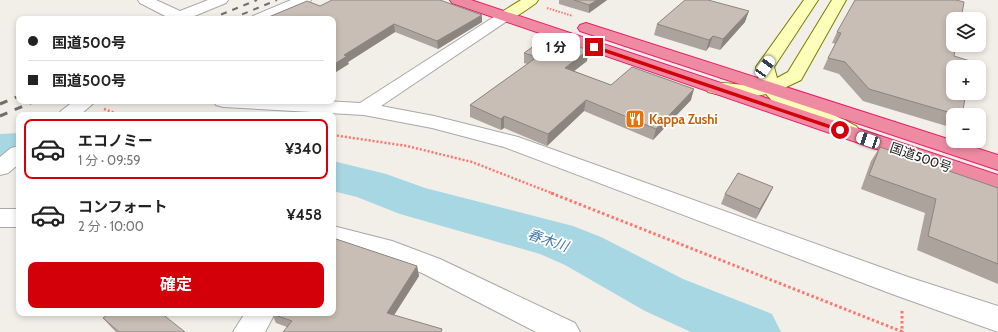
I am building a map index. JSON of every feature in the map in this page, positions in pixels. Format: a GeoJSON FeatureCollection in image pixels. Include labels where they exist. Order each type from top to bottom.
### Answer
{"type":"FeatureCollection","features":[{"type":"Feature","properties":{"kind":"highway","name":"国道500号"},"geometry":{"type":"LineString","coordinates":[[457,0],[514,6],[998,163]]}},
{"type":"Feature","properties":{"kind":"highway","name":"国道500号"},"geometry":{"type":"LineString","coordinates":[[514,6],[712,87],[998,183]]}},
{"type":"Feature","properties":{"kind":"street"},"geometry":{"type":"LineString","coordinates":[[145,0],[177,16]]}},
{"type":"Feature","properties":{"kind":"street"},"geometry":{"type":"LineString","coordinates":[[181,16],[221,0]]}},
{"type":"Feature","properties":{"kind":"street"},"geometry":{"type":"LineString","coordinates":[[265,16],[304,0]]}},
{"type":"Feature","properties":{"kind":"street"},"geometry":{"type":"LineString","coordinates":[[811,0],[765,67],[770,88],[782,100],[813,112],[868,140]]}},
{"type":"Feature","properties":{"kind":"street"},"geometry":{"type":"LineString","coordinates":[[712,87],[739,91],[770,88],[795,76],[839,0]]}},
{"type":"Feature","properties":{"kind":"street"},"geometry":{"type":"LineString","coordinates":[[364,109],[514,6]]}},
{"type":"Feature","properties":{"kind":"street"},"geometry":{"type":"LineString","coordinates":[[72,112],[82,104]]}},
{"type":"Feature","properties":{"kind":"street"},"geometry":{"type":"LineString","coordinates":[[276,104],[364,109],[434,122],[511,142],[902,286],[998,319]]}},
{"type":"Feature","properties":{"kind":"street"},"geometry":{"type":"LineString","coordinates":[[0,168],[16,155]]}},
{"type":"Feature","properties":{"kind":"street"},"geometry":{"type":"LineString","coordinates":[[0,218],[16,218]]}},
{"type":"Feature","properties":{"kind":"street"},"geometry":{"type":"LineString","coordinates":[[336,236],[392,251],[431,266],[565,332]]}},
{"type":"Feature","properties":{"kind":"path"},"geometry":{"type":"LineString","coordinates":[[336,135],[407,146],[472,162],[902,332]]}},
{"type":"Feature","properties":{"kind":"building"},"geometry":{"type":"Polygon","coordinates":[[[332,0],[440,0],[482,15],[437,41],[394,24],[344,55],[347,56],[336,63],[336,16],[271,16],[307,1],[320,6],[332,0]]]}},
{"type":"Feature","properties":{"kind":"building"},"geometry":{"type":"Polygon","coordinates":[[[574,0],[597,0],[589,5],[574,0]]]}},
{"type":"Feature","properties":{"kind":"building"},"geometry":{"type":"Polygon","coordinates":[[[685,0],[708,0],[749,11],[723,39],[713,36],[709,40],[657,24],[685,0]]]}},
{"type":"Feature","properties":{"kind":"building"},"geometry":{"type":"Polygon","coordinates":[[[855,0],[956,0],[964,2],[962,12],[946,12],[946,52],[955,52],[954,56],[967,60],[946,60],[946,100],[965,100],[963,108],[946,108],[946,111],[869,89],[845,62],[828,58],[841,33],[837,32],[855,0]]]}},
{"type":"Feature","properties":{"kind":"building"},"geometry":{"type":"Polygon","coordinates":[[[548,36],[588,50],[565,68],[611,85],[632,67],[694,89],[656,129],[586,100],[548,134],[504,116],[501,119],[470,105],[537,57],[524,53],[548,36]]]}},
{"type":"Feature","properties":{"kind":"building"},"geometry":{"type":"Polygon","coordinates":[[[880,147],[998,188],[998,264],[928,236],[936,199],[869,175],[880,147]]]}},
{"type":"Feature","properties":{"kind":"building"},"geometry":{"type":"Polygon","coordinates":[[[738,173],[773,187],[760,209],[725,194],[738,173]]]}},
{"type":"Feature","properties":{"kind":"building"},"geometry":{"type":"Polygon","coordinates":[[[336,239],[417,266],[387,313],[442,329],[441,332],[283,332],[292,321],[278,316],[336,316],[336,239]]]}},
{"type":"Feature","properties":{"kind":"building"},"geometry":{"type":"Polygon","coordinates":[[[106,316],[165,316],[185,332],[119,332],[103,318],[106,316]]]}},
{"type":"Feature","properties":{"kind":"waterway","name":"春木川"},"geometry":{"type":"LineString","coordinates":[[0,147],[16,146]]}},
{"type":"Feature","properties":{"kind":"waterway","name":"春木川"},"geometry":{"type":"LineString","coordinates":[[336,177],[370,185],[416,202],[555,239],[583,251],[664,295],[752,332]]}},
{"type":"Feature","properties":{"kind":"railway"},"geometry":{"type":"LineString","coordinates":[[217,16],[257,0]]}},
{"type":"Feature","properties":{"kind":"railway"},"geometry":{"type":"LineString","coordinates":[[238,16],[277,0]]}},
{"type":"Feature","properties":{"kind":"railway"},"geometry":{"type":"LineString","coordinates":[[0,104],[16,97]]}},
{"type":"Feature","properties":{"kind":"railway"},"geometry":{"type":"LineString","coordinates":[[0,116],[28,104]]}},
{"type":"Feature","properties":{"kind":"place","name":"Kappa Zushi"},"geometry":{"type":"Point","coordinates":[635,119]}},
{"type":"Feature","properties":{"kind":"route"},"geometry":{"type":"LineString","coordinates":[[594,47],[840,130]]}}]}
